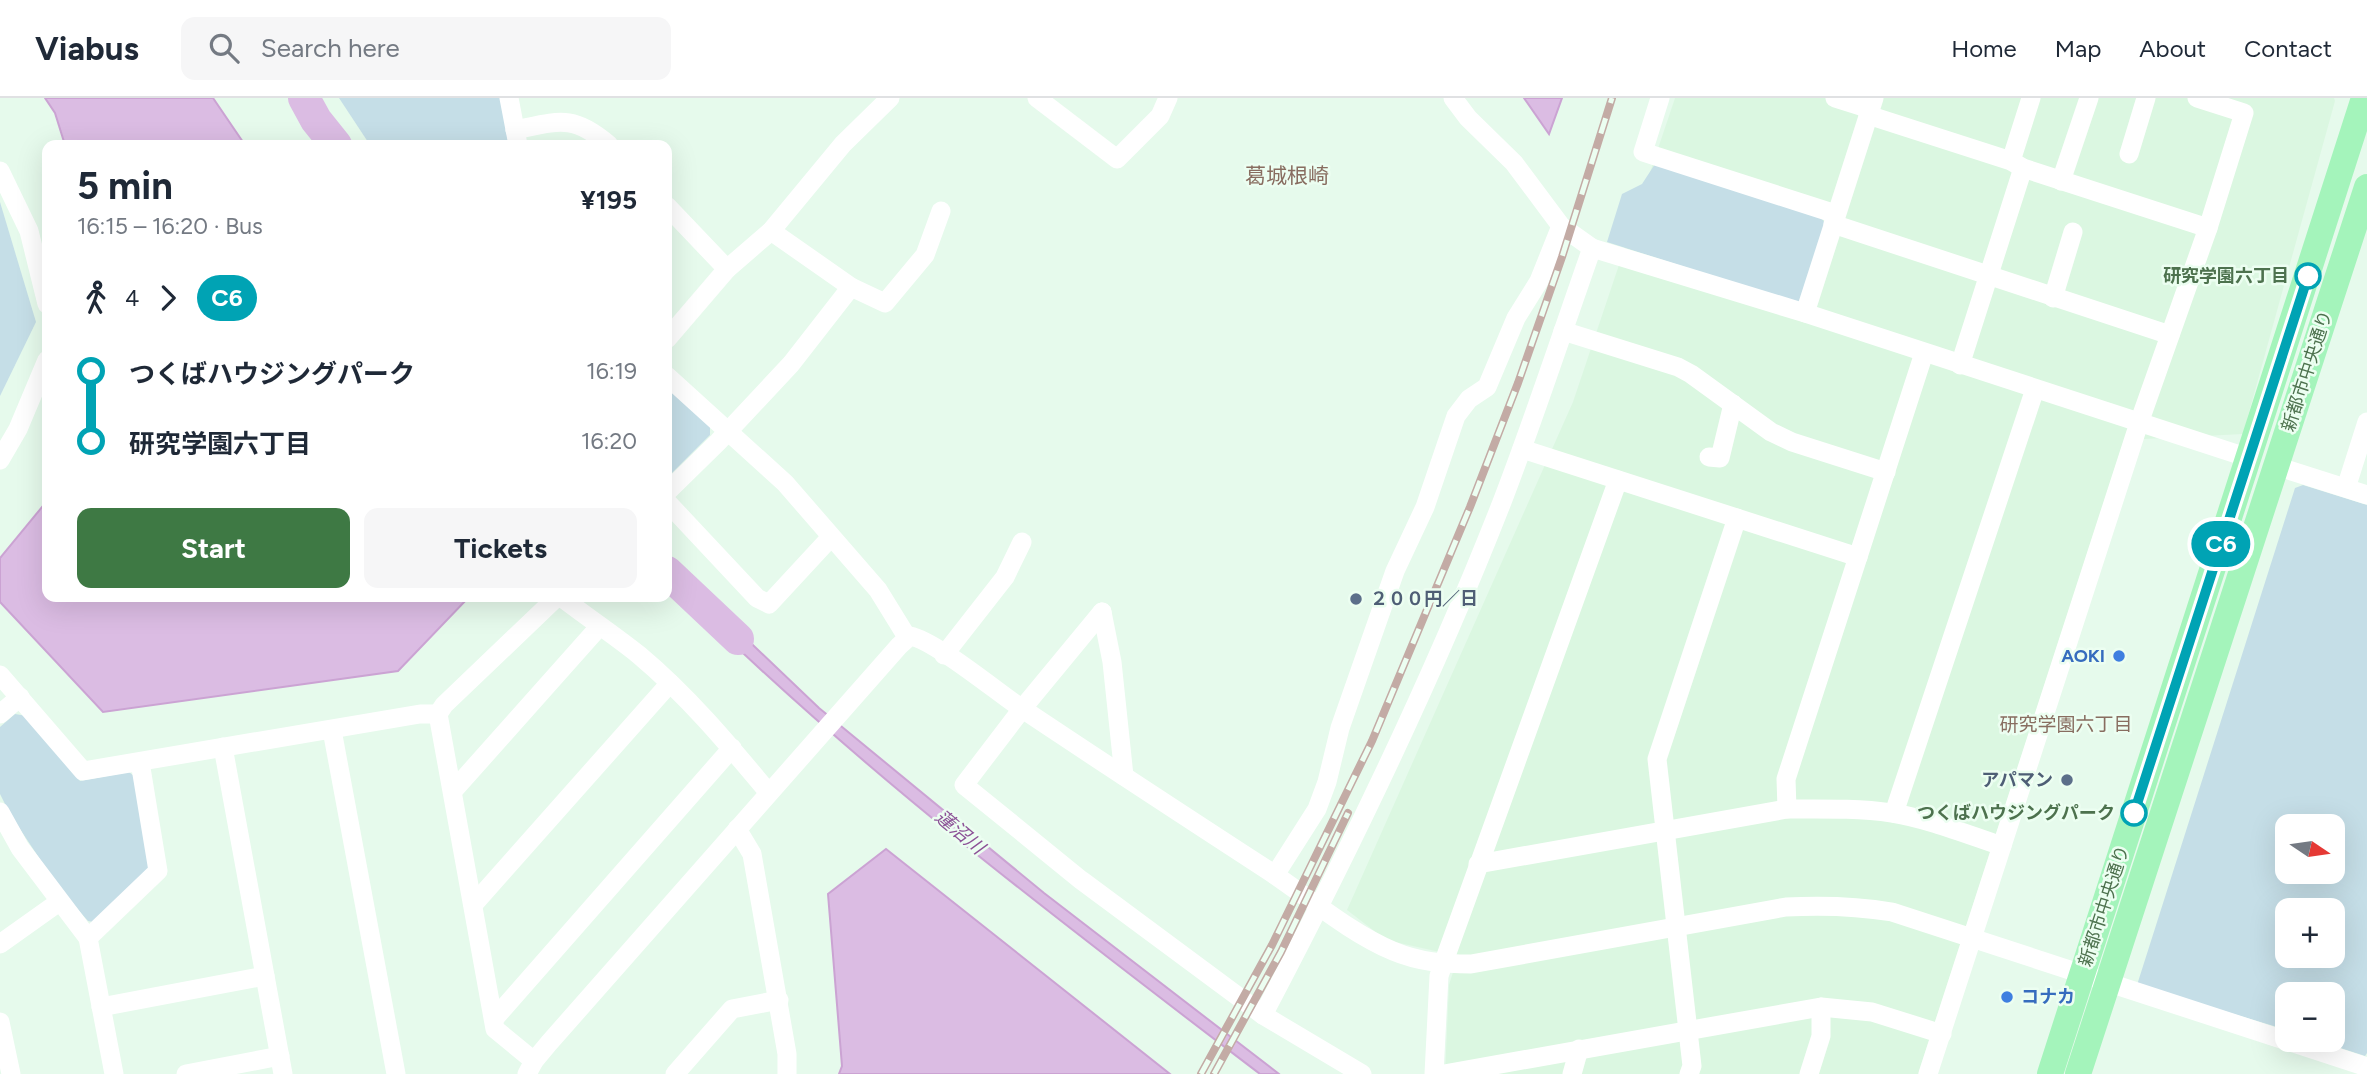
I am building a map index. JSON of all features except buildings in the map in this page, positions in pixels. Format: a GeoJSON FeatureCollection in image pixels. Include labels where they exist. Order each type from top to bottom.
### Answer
{"type":"FeatureCollection","features":[{"type":"Feature","properties":{"kind":"main road","name":"新都市中央通り"},"geometry":{"type":"LineString","coordinates":[[2050,1074],[2364,98]]}},
{"type":"Feature","properties":{"kind":"main road","name":"新都市中央通り"},"geometry":{"type":"LineString","coordinates":[[2078,1074],[2367,187]]}},
{"type":"Feature","properties":{"kind":"street"},"geometry":{"type":"LineString","coordinates":[[509,98],[516,137],[565,122],[589,128],[603,140]]}},
{"type":"Feature","properties":{"kind":"street"},"geometry":{"type":"LineString","coordinates":[[672,333],[727,269],[771,231],[843,144],[890,98]]}},
{"type":"Feature","properties":{"kind":"street"},"geometry":{"type":"LineString","coordinates":[[1037,98],[1117,159],[1160,116],[1168,98]]}},
{"type":"Feature","properties":{"kind":"street"},"geometry":{"type":"LineString","coordinates":[[1453,98],[1468,118],[1508,156],[1561,226],[1592,248],[1805,313],[2249,458]]}},
{"type":"Feature","properties":{"kind":"street"},"geometry":{"type":"LineString","coordinates":[[1660,98],[1643,152],[1989,276],[2170,335]]}},
{"type":"Feature","properties":{"kind":"street"},"geometry":{"type":"LineString","coordinates":[[1835,98],[1871,108],[2062,181],[2208,228]]}},
{"type":"Feature","properties":{"kind":"street"},"geometry":{"type":"LineString","coordinates":[[1961,365],[1989,276],[2031,98]]}},
{"type":"Feature","properties":{"kind":"street"},"geometry":{"type":"LineString","coordinates":[[2062,181],[2089,98]]}},
{"type":"Feature","properties":{"kind":"street"},"geometry":{"type":"LineString","coordinates":[[2129,154],[2146,98]]}},
{"type":"Feature","properties":{"kind":"street"},"geometry":{"type":"LineString","coordinates":[[1928,1074],[2139,423],[2208,228],[2244,113],[2197,98]]}},
{"type":"Feature","properties":{"kind":"street"},"geometry":{"type":"LineString","coordinates":[[1805,313],[1871,108]]}},
{"type":"Feature","properties":{"kind":"street"},"geometry":{"type":"LineString","coordinates":[[0,171],[29,231],[42,284]]}},
{"type":"Feature","properties":{"kind":"street"},"geometry":{"type":"LineString","coordinates":[[672,211],[727,269]]}},
{"type":"Feature","properties":{"kind":"street"},"geometry":{"type":"LineString","coordinates":[[771,231],[851,287],[885,303],[925,255],[941,211]]}},
{"type":"Feature","properties":{"kind":"street"},"geometry":{"type":"LineString","coordinates":[[1275,875],[1317,809],[1327,782],[1340,728],[1395,571],[1425,507],[1455,416],[1469,399],[1487,387],[1517,318],[1539,281],[1561,226]]}},
{"type":"Feature","properties":{"kind":"street"},"geometry":{"type":"LineString","coordinates":[[2053,298],[2073,232]]}},
{"type":"Feature","properties":{"kind":"street"},"geometry":{"type":"LineString","coordinates":[[1263,1015],[1320,906],[1401,739],[1501,504],[1592,248]]}},
{"type":"Feature","properties":{"kind":"street"},"geometry":{"type":"LineString","coordinates":[[672,487],[792,364],[851,287]]}},
{"type":"Feature","properties":{"kind":"street"},"geometry":{"type":"LineString","coordinates":[[1563,331],[1678,368],[1691,374],[1770,432],[1792,442],[1886,472]]}},
{"type":"Feature","properties":{"kind":"street"},"geometry":{"type":"LineString","coordinates":[[1787,809],[1786,779],[1924,353]]}},
{"type":"Feature","properties":{"kind":"street"},"geometry":{"type":"LineString","coordinates":[[0,460],[18,429],[42,372]]}},
{"type":"Feature","properties":{"kind":"street"},"geometry":{"type":"LineString","coordinates":[[672,381],[785,483],[878,590],[907,637]]}},
{"type":"Feature","properties":{"kind":"street"},"geometry":{"type":"LineString","coordinates":[[1894,813],[2035,389]]}},
{"type":"Feature","properties":{"kind":"street"},"geometry":{"type":"LineString","coordinates":[[1709,457],[1720,458],[1733,404]]}},
{"type":"Feature","properties":{"kind":"street"},"geometry":{"type":"LineString","coordinates":[[2346,488],[2367,422]]}},
{"type":"Feature","properties":{"kind":"street"},"geometry":{"type":"LineString","coordinates":[[1522,449],[1858,557]]}},
{"type":"Feature","properties":{"kind":"street"},"geometry":{"type":"LineString","coordinates":[[2276,466],[2367,495]]}},
{"type":"Feature","properties":{"kind":"street"},"geometry":{"type":"LineString","coordinates":[[1434,1074],[1439,976],[1618,480]]}},
{"type":"Feature","properties":{"kind":"street"},"geometry":{"type":"LineString","coordinates":[[672,507],[757,598],[769,604],[831,537]]}},
{"type":"Feature","properties":{"kind":"street"},"geometry":{"type":"LineString","coordinates":[[1689,1074],[1692,1066],[1657,759],[1737,518]]}},
{"type":"Feature","properties":{"kind":"street"},"geometry":{"type":"LineString","coordinates":[[944,654],[1005,578],[1022,542]]}},
{"type":"Feature","properties":{"kind":"street"},"geometry":{"type":"LineString","coordinates":[[554,602],[438,713],[495,1029],[531,1068],[907,637]]}},
{"type":"Feature","properties":{"kind":"street"},"geometry":{"type":"LineString","coordinates":[[566,602],[638,654],[670,683],[732,748],[769,793]]}},
{"type":"Feature","properties":{"kind":"street"},"geometry":{"type":"LineString","coordinates":[[1124,776],[1112,662],[1102,612],[964,785],[1081,880],[1263,1015],[1363,1074]]}},
{"type":"Feature","properties":{"kind":"street"},"geometry":{"type":"LineString","coordinates":[[453,791],[599,627]]}},
{"type":"Feature","properties":{"kind":"street"},"geometry":{"type":"LineString","coordinates":[[907,637],[918,638],[944,654],[1022,709],[1320,906],[1381,945],[1410,957],[1443,964],[1471,964],[1786,907],[1838,905],[1892,912],[1970,940],[2367,1067]]}},
{"type":"Feature","properties":{"kind":"street"},"geometry":{"type":"LineString","coordinates":[[0,675],[83,771],[438,713]]}},
{"type":"Feature","properties":{"kind":"street"},"geometry":{"type":"LineString","coordinates":[[473,905],[670,683]]}},
{"type":"Feature","properties":{"kind":"street"},"geometry":{"type":"LineString","coordinates":[[0,714],[20,697]]}},
{"type":"Feature","properties":{"kind":"street"},"geometry":{"type":"LineString","coordinates":[[332,730],[396,1074]]}},
{"type":"Feature","properties":{"kind":"street"},"geometry":{"type":"LineString","coordinates":[[186,1074],[282,1065],[223,747]]}},
{"type":"Feature","properties":{"kind":"street"},"geometry":{"type":"LineString","coordinates":[[494,1019],[732,748]]}},
{"type":"Feature","properties":{"kind":"street"},"geometry":{"type":"LineString","coordinates":[[88,938],[158,871],[140,762]]}},
{"type":"Feature","properties":{"kind":"street"},"geometry":{"type":"LineString","coordinates":[[1478,864],[1787,809],[1839,808],[1894,813],[2002,846]]}},
{"type":"Feature","properties":{"kind":"street"},"geometry":{"type":"LineString","coordinates":[[0,812],[20,848],[88,938],[114,1074]]}},
{"type":"Feature","properties":{"kind":"street"},"geometry":{"type":"LineString","coordinates":[[737,829],[752,854],[788,1055],[787,1074]]}},
{"type":"Feature","properties":{"kind":"street"},"geometry":{"type":"LineString","coordinates":[[0,944],[59,902]]}},
{"type":"Feature","properties":{"kind":"street"},"geometry":{"type":"LineString","coordinates":[[101,1007],[265,975]]}},
{"type":"Feature","properties":{"kind":"street"},"geometry":{"type":"LineString","coordinates":[[675,1074],[732,1009],[779,1000]]}},
{"type":"Feature","properties":{"kind":"street"},"geometry":{"type":"LineString","coordinates":[[1444,1074],[1821,1007],[1872,1012],[1942,1034]]}},
{"type":"Feature","properties":{"kind":"street"},"geometry":{"type":"LineString","coordinates":[[1809,1074],[1821,1036],[1821,1007]]}},
{"type":"Feature","properties":{"kind":"street"},"geometry":{"type":"LineString","coordinates":[[0,1022],[11,1074]]}},
{"type":"Feature","properties":{"kind":"street"},"geometry":{"type":"LineString","coordinates":[[1572,1074],[1580,1049]]}},
{"type":"Feature","properties":{"kind":"shaded area"},"geometry":{"type":"Polygon","coordinates":[[[339,98],[500,98],[504,106],[509,140],[367,140],[339,98]]]}},
{"type":"Feature","properties":{"kind":"shaded area"},"geometry":{"type":"Polygon","coordinates":[[[1675,98],[2334,98],[2335,101],[2243,434],[2124,440],[1918,1074],[1445,1074],[1449,985],[1458,956],[1386,940],[1347,910],[1573,402],[1675,98]]]}},
{"type":"Feature","properties":{"kind":"shaded area"},"geometry":{"type":"Polygon","coordinates":[[[1655,164],[1821,218],[1826,224],[1800,304],[1607,242],[1622,194],[1642,184],[1655,164]]]}},
{"type":"Feature","properties":{"kind":"shaded area"},"geometry":{"type":"Polygon","coordinates":[[[0,202],[36,322],[0,396],[0,202]]]}},
{"type":"Feature","properties":{"kind":"shaded area"},"geometry":{"type":"Polygon","coordinates":[[[672,392],[710,427],[710,435],[672,473],[672,392]]]}},
{"type":"Feature","properties":{"kind":"shaded area"},"geometry":{"type":"Polygon","coordinates":[[[2303,485],[2367,505],[2367,1053],[2365,1056],[2345,1049],[2345,982],[2275,982],[2275,1026],[2137,985],[2295,488],[2303,485]]]}},
{"type":"Feature","properties":{"kind":"shaded area"},"geometry":{"type":"Polygon","coordinates":[[[15,714],[27,716],[80,781],[129,772],[135,777],[151,863],[147,873],[93,922],[88,921],[59,888],[10,814],[0,794],[0,727],[15,714]]]}},
{"type":"Feature","properties":{"kind":"water"},"geometry":{"type":"Polygon","coordinates":[[[45,98],[213,98],[242,140],[63,140],[55,113],[45,98]]]}},
{"type":"Feature","properties":{"kind":"water"},"geometry":{"type":"Polygon","coordinates":[[[1524,98],[1562,98],[1549,134],[1524,98]]]}},
{"type":"Feature","properties":{"kind":"water"},"geometry":{"type":"Polygon","coordinates":[[[42,507],[42,602],[464,602],[398,671],[103,712],[0,602],[0,558],[42,507]]]}},
{"type":"Feature","properties":{"kind":"water"},"geometry":{"type":"Polygon","coordinates":[[[712,606],[819,708],[1044,893],[1279,1074],[1260,1074],[1045,909],[905,796],[769,677],[703,615],[712,606]]]}},
{"type":"Feature","properties":{"kind":"water"},"geometry":{"type":"Polygon","coordinates":[[[886,849],[1170,1074],[839,1074],[842,1066],[828,894],[886,849]]]}},
{"type":"Feature","properties":{"kind":"waterway","name":"蓮沼川"},"geometry":{"type":"LineString","coordinates":[[304,98],[316,120],[332,140]]}},
{"type":"Feature","properties":{"kind":"waterway","name":"蓮沼川"},"geometry":{"type":"LineString","coordinates":[[672,577],[738,639]]}},
{"type":"Feature","properties":{"kind":"railway"},"geometry":{"type":"LineString","coordinates":[[1201,1074],[1272,945],[1372,741],[1470,507],[1518,383],[1562,257],[1612,98]]}},
{"type":"Feature","properties":{"kind":"railway"},"geometry":{"type":"LineString","coordinates":[[1214,1074],[1281,952],[1348,813]]}},
{"type":"Feature","properties":{"kind":"bus line","name":"C6"},"geometry":{"type":"LineString","coordinates":[[2134,813],[2308,276]]}},
{"type":"Feature","properties":{"kind":"place","name":"研究学園六丁目"},"geometry":{"type":"Point","coordinates":[2308,276]}},
{"type":"Feature","properties":{"kind":"place","name":"２００円／日"},"geometry":{"type":"Point","coordinates":[1356,599]}},
{"type":"Feature","properties":{"kind":"place","name":"AOKI"},"geometry":{"type":"Point","coordinates":[2119,656]}},
{"type":"Feature","properties":{"kind":"place","name":"アパマン"},"geometry":{"type":"Point","coordinates":[2067,780]}},
{"type":"Feature","properties":{"kind":"place","name":"つくばハウジングパーク"},"geometry":{"type":"Point","coordinates":[2134,813]}},
{"type":"Feature","properties":{"kind":"place","name":"コナカ"},"geometry":{"type":"Point","coordinates":[2007,997]}},
{"type":"Feature","properties":{"kind":"district","name":"葛城根崎"},"geometry":{"type":"Point","coordinates":[1287,175]}},
{"type":"Feature","properties":{"kind":"district","name":"研究学園六丁目"},"geometry":{"type":"Point","coordinates":[2066,724]}}]}
